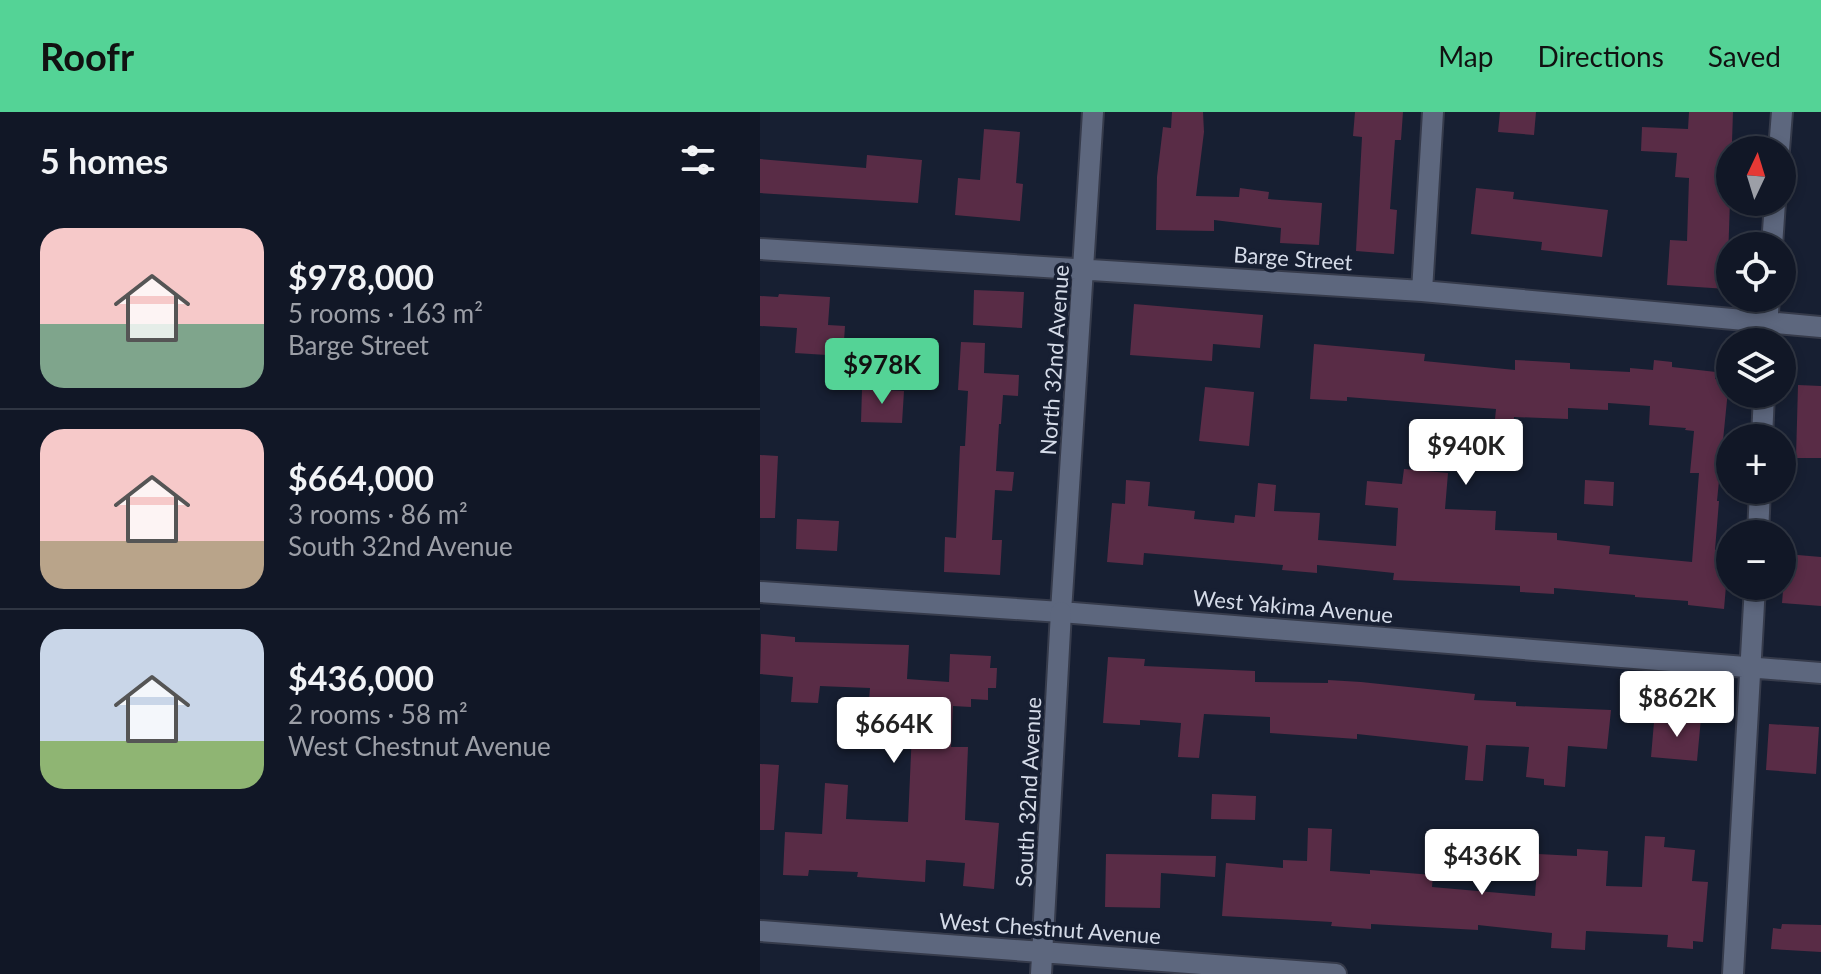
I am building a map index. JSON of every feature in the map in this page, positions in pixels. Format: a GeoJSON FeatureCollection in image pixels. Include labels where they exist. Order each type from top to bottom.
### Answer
{"type":"FeatureCollection","features":[{"type":"Feature","properties":{"kind":"street","name":"North 32nd Avenue"},"geometry":{"type":"LineString","coordinates":[[1061,612],[1093,112]]}},
{"type":"Feature","properties":{"kind":"street"},"geometry":{"type":"LineString","coordinates":[[1422,291],[1433,112]]}},
{"type":"Feature","properties":{"kind":"street"},"geometry":{"type":"LineString","coordinates":[[1780,136],[1782,112]]}},
{"type":"Feature","properties":{"kind":"street","name":"Barge Street"},"geometry":{"type":"LineString","coordinates":[[760,249],[1422,291],[1733,328]]}},
{"type":"Feature","properties":{"kind":"street","name":"Barge Street"},"geometry":{"type":"LineString","coordinates":[[1796,329],[1821,327]]}},
{"type":"Feature","properties":{"kind":"street","name":"West Yakima Avenue"},"geometry":{"type":"LineString","coordinates":[[760,592],[1061,612],[1821,673]]}},
{"type":"Feature","properties":{"kind":"street"},"geometry":{"type":"LineString","coordinates":[[1733,974],[1754,600]]}},
{"type":"Feature","properties":{"kind":"street","name":"South 32nd Avenue"},"geometry":{"type":"LineString","coordinates":[[1041,974],[1061,612]]}},
{"type":"Feature","properties":{"kind":"street","name":"West Chestnut Avenue"},"geometry":{"type":"LineString","coordinates":[[760,931],[1336,974]]}},
{"type":"Feature","properties":{"kind":"building"},"geometry":{"type":"Polygon","coordinates":[[[1172,112],[1203,112],[1204,132],[1196,196],[1239,197],[1240,188],[1269,192],[1268,199],[1322,203],[1319,245],[1280,243],[1281,228],[1214,220],[1214,231],[1156,230],[1157,177],[1163,127],[1171,128],[1172,112]]]}},
{"type":"Feature","properties":{"kind":"building"},"geometry":{"type":"Polygon","coordinates":[[[1355,112],[1403,112],[1401,140],[1395,140],[1390,209],[1397,210],[1394,254],[1356,251],[1362,137],[1353,136],[1355,112]]]}},
{"type":"Feature","properties":{"kind":"building"},"geometry":{"type":"Polygon","coordinates":[[[1500,112],[1536,112],[1534,135],[1498,132],[1500,112]]]}},
{"type":"Feature","properties":{"kind":"building"},"geometry":{"type":"Polygon","coordinates":[[[1689,112],[1733,112],[1732,136],[1716,136],[1716,216],[1729,216],[1729,232],[1716,232],[1716,288],[1667,285],[1670,240],[1687,241],[1689,178],[1675,177],[1677,153],[1641,151],[1642,127],[1688,129],[1689,112]]]}},
{"type":"Feature","properties":{"kind":"building"},"geometry":{"type":"Polygon","coordinates":[[[984,129],[1020,132],[1016,183],[1023,184],[1020,221],[955,215],[958,178],[980,180],[984,129]]]}},
{"type":"Feature","properties":{"kind":"building"},"geometry":{"type":"Polygon","coordinates":[[[867,155],[922,160],[918,203],[760,193],[760,159],[866,168],[867,155]]]}},
{"type":"Feature","properties":{"kind":"building"},"geometry":{"type":"Polygon","coordinates":[[[1476,188],[1514,192],[1513,199],[1608,210],[1602,257],[1541,250],[1542,242],[1471,234],[1476,188]]]}},
{"type":"Feature","properties":{"kind":"building"},"geometry":{"type":"Polygon","coordinates":[[[974,290],[1024,292],[1022,328],[973,325],[974,290]]]}},
{"type":"Feature","properties":{"kind":"building"},"geometry":{"type":"Polygon","coordinates":[[[779,294],[830,297],[828,325],[845,326],[843,356],[795,353],[797,328],[760,326],[760,296],[778,297],[779,294]]]}},
{"type":"Feature","properties":{"kind":"building"},"geometry":{"type":"Polygon","coordinates":[[[1134,304],[1263,315],[1260,348],[1213,344],[1212,361],[1130,355],[1134,304]]]}},
{"type":"Feature","properties":{"kind":"building"},"geometry":{"type":"Polygon","coordinates":[[[961,342],[985,343],[984,373],[1019,375],[1018,396],[1003,395],[999,424],[996,471],[1014,472],[1012,491],[995,490],[992,540],[1002,540],[1000,575],[944,572],[945,537],[956,538],[960,446],[965,446],[968,391],[958,390],[961,342]]]}},
{"type":"Feature","properties":{"kind":"building"},"geometry":{"type":"Polygon","coordinates":[[[1314,344],[1425,354],[1424,361],[1515,370],[1515,360],[1570,363],[1570,369],[1630,372],[1630,368],[1653,370],[1654,360],[1672,362],[1672,367],[1716,372],[1716,408],[1726,408],[1725,424],[1716,424],[1716,504],[1719,504],[1715,550],[1716,600],[1725,600],[1724,609],[1635,595],[1554,588],[1554,594],[1520,592],[1520,586],[1393,580],[1394,573],[1317,565],[1317,573],[1282,570],[1283,565],[1144,553],[1143,565],[1107,562],[1112,503],[1125,504],[1126,480],[1150,482],[1148,506],[1195,511],[1194,519],[1234,523],[1235,515],[1255,517],[1258,483],[1276,485],[1274,511],[1320,513],[1318,540],[1396,546],[1398,508],[1365,505],[1367,481],[1402,484],[1404,469],[1448,473],[1445,509],[1496,511],[1495,530],[1557,533],[1557,540],[1610,546],[1609,554],[1692,562],[1699,473],[1690,473],[1694,431],[1649,425],[1650,406],[1608,403],[1608,410],[1568,408],[1568,419],[1514,417],[1510,462],[1491,460],[1496,409],[1347,397],[1347,401],[1310,399],[1314,344]]]}},
{"type":"Feature","properties":{"kind":"building"},"geometry":{"type":"Polygon","coordinates":[[[1798,385],[1821,386],[1821,458],[1796,458],[1798,385]]]}},
{"type":"Feature","properties":{"kind":"building"},"geometry":{"type":"Polygon","coordinates":[[[1205,387],[1254,392],[1249,446],[1199,441],[1205,387]]]}},
{"type":"Feature","properties":{"kind":"building"},"geometry":{"type":"Polygon","coordinates":[[[862,389],[904,391],[902,423],[861,422],[862,389]]]}},
{"type":"Feature","properties":{"kind":"building"},"geometry":{"type":"Polygon","coordinates":[[[760,455],[778,456],[775,518],[760,518],[760,455]]]}},
{"type":"Feature","properties":{"kind":"building"},"geometry":{"type":"Polygon","coordinates":[[[1585,480],[1614,482],[1613,506],[1584,504],[1585,480]]]}},
{"type":"Feature","properties":{"kind":"building"},"geometry":{"type":"Polygon","coordinates":[[[797,519],[839,521],[837,551],[796,549],[797,519]]]}},
{"type":"Feature","properties":{"kind":"building"},"geometry":{"type":"Polygon","coordinates":[[[1796,555],[1821,557],[1821,606],[1782,603],[1782,600],[1796,600],[1796,555]]]}},
{"type":"Feature","properties":{"kind":"building"},"geometry":{"type":"Polygon","coordinates":[[[761,634],[795,637],[795,642],[909,645],[907,679],[949,682],[950,654],[991,656],[990,668],[997,668],[996,688],[988,688],[988,700],[971,699],[971,707],[953,706],[951,747],[968,747],[965,820],[999,823],[994,889],[963,886],[965,863],[926,860],[925,882],[857,877],[858,872],[809,870],[808,876],[783,875],[785,832],[822,834],[825,783],[848,785],[846,819],[908,822],[912,731],[901,731],[902,702],[869,700],[870,688],[820,686],[818,703],[791,702],[793,677],[760,674],[761,634]]]}},
{"type":"Feature","properties":{"kind":"building"},"geometry":{"type":"Polygon","coordinates":[[[1108,657],[1145,659],[1144,666],[1255,671],[1255,682],[1361,682],[1475,694],[1474,700],[1516,702],[1516,706],[1611,710],[1607,749],[1568,746],[1565,787],[1544,785],[1544,779],[1526,777],[1529,747],[1486,745],[1483,781],[1465,780],[1468,746],[1357,734],[1357,739],[1270,733],[1270,717],[1204,714],[1199,758],[1178,757],[1181,723],[1140,720],[1140,725],[1103,723],[1108,657]]]}},
{"type":"Feature","properties":{"kind":"building"},"geometry":{"type":"Polygon","coordinates":[[[1676,715],[1701,718],[1697,761],[1651,757],[1654,722],[1675,724],[1676,715]]]}},
{"type":"Feature","properties":{"kind":"building"},"geometry":{"type":"Polygon","coordinates":[[[1769,724],[1819,727],[1816,774],[1766,770],[1769,724]]]}},
{"type":"Feature","properties":{"kind":"building"},"geometry":{"type":"Polygon","coordinates":[[[760,764],[779,765],[774,830],[760,830],[760,764]]]}},
{"type":"Feature","properties":{"kind":"building"},"geometry":{"type":"Polygon","coordinates":[[[1212,794],[1256,796],[1255,820],[1211,819],[1212,794]]]}},
{"type":"Feature","properties":{"kind":"building"},"geometry":{"type":"Polygon","coordinates":[[[1308,828],[1332,829],[1330,871],[1370,874],[1370,870],[1433,875],[1432,887],[1535,896],[1538,854],[1577,856],[1577,849],[1608,851],[1606,886],[1642,887],[1645,836],[1665,837],[1664,847],[1695,850],[1692,881],[1708,882],[1703,942],[1693,941],[1693,949],[1667,947],[1668,935],[1586,931],[1585,950],[1551,948],[1552,933],[1478,925],[1478,930],[1371,924],[1371,929],[1331,926],[1332,922],[1222,916],[1226,863],[1283,868],[1283,860],[1307,861],[1308,828]]]}},
{"type":"Feature","properties":{"kind":"building"},"geometry":{"type":"Polygon","coordinates":[[[1106,854],[1216,856],[1215,877],[1161,873],[1160,908],[1105,907],[1106,854]]]}},
{"type":"Feature","properties":{"kind":"building"},"geometry":{"type":"Polygon","coordinates":[[[1782,924],[1821,925],[1821,952],[1771,949],[1773,928],[1781,929],[1782,924]]]}}]}
